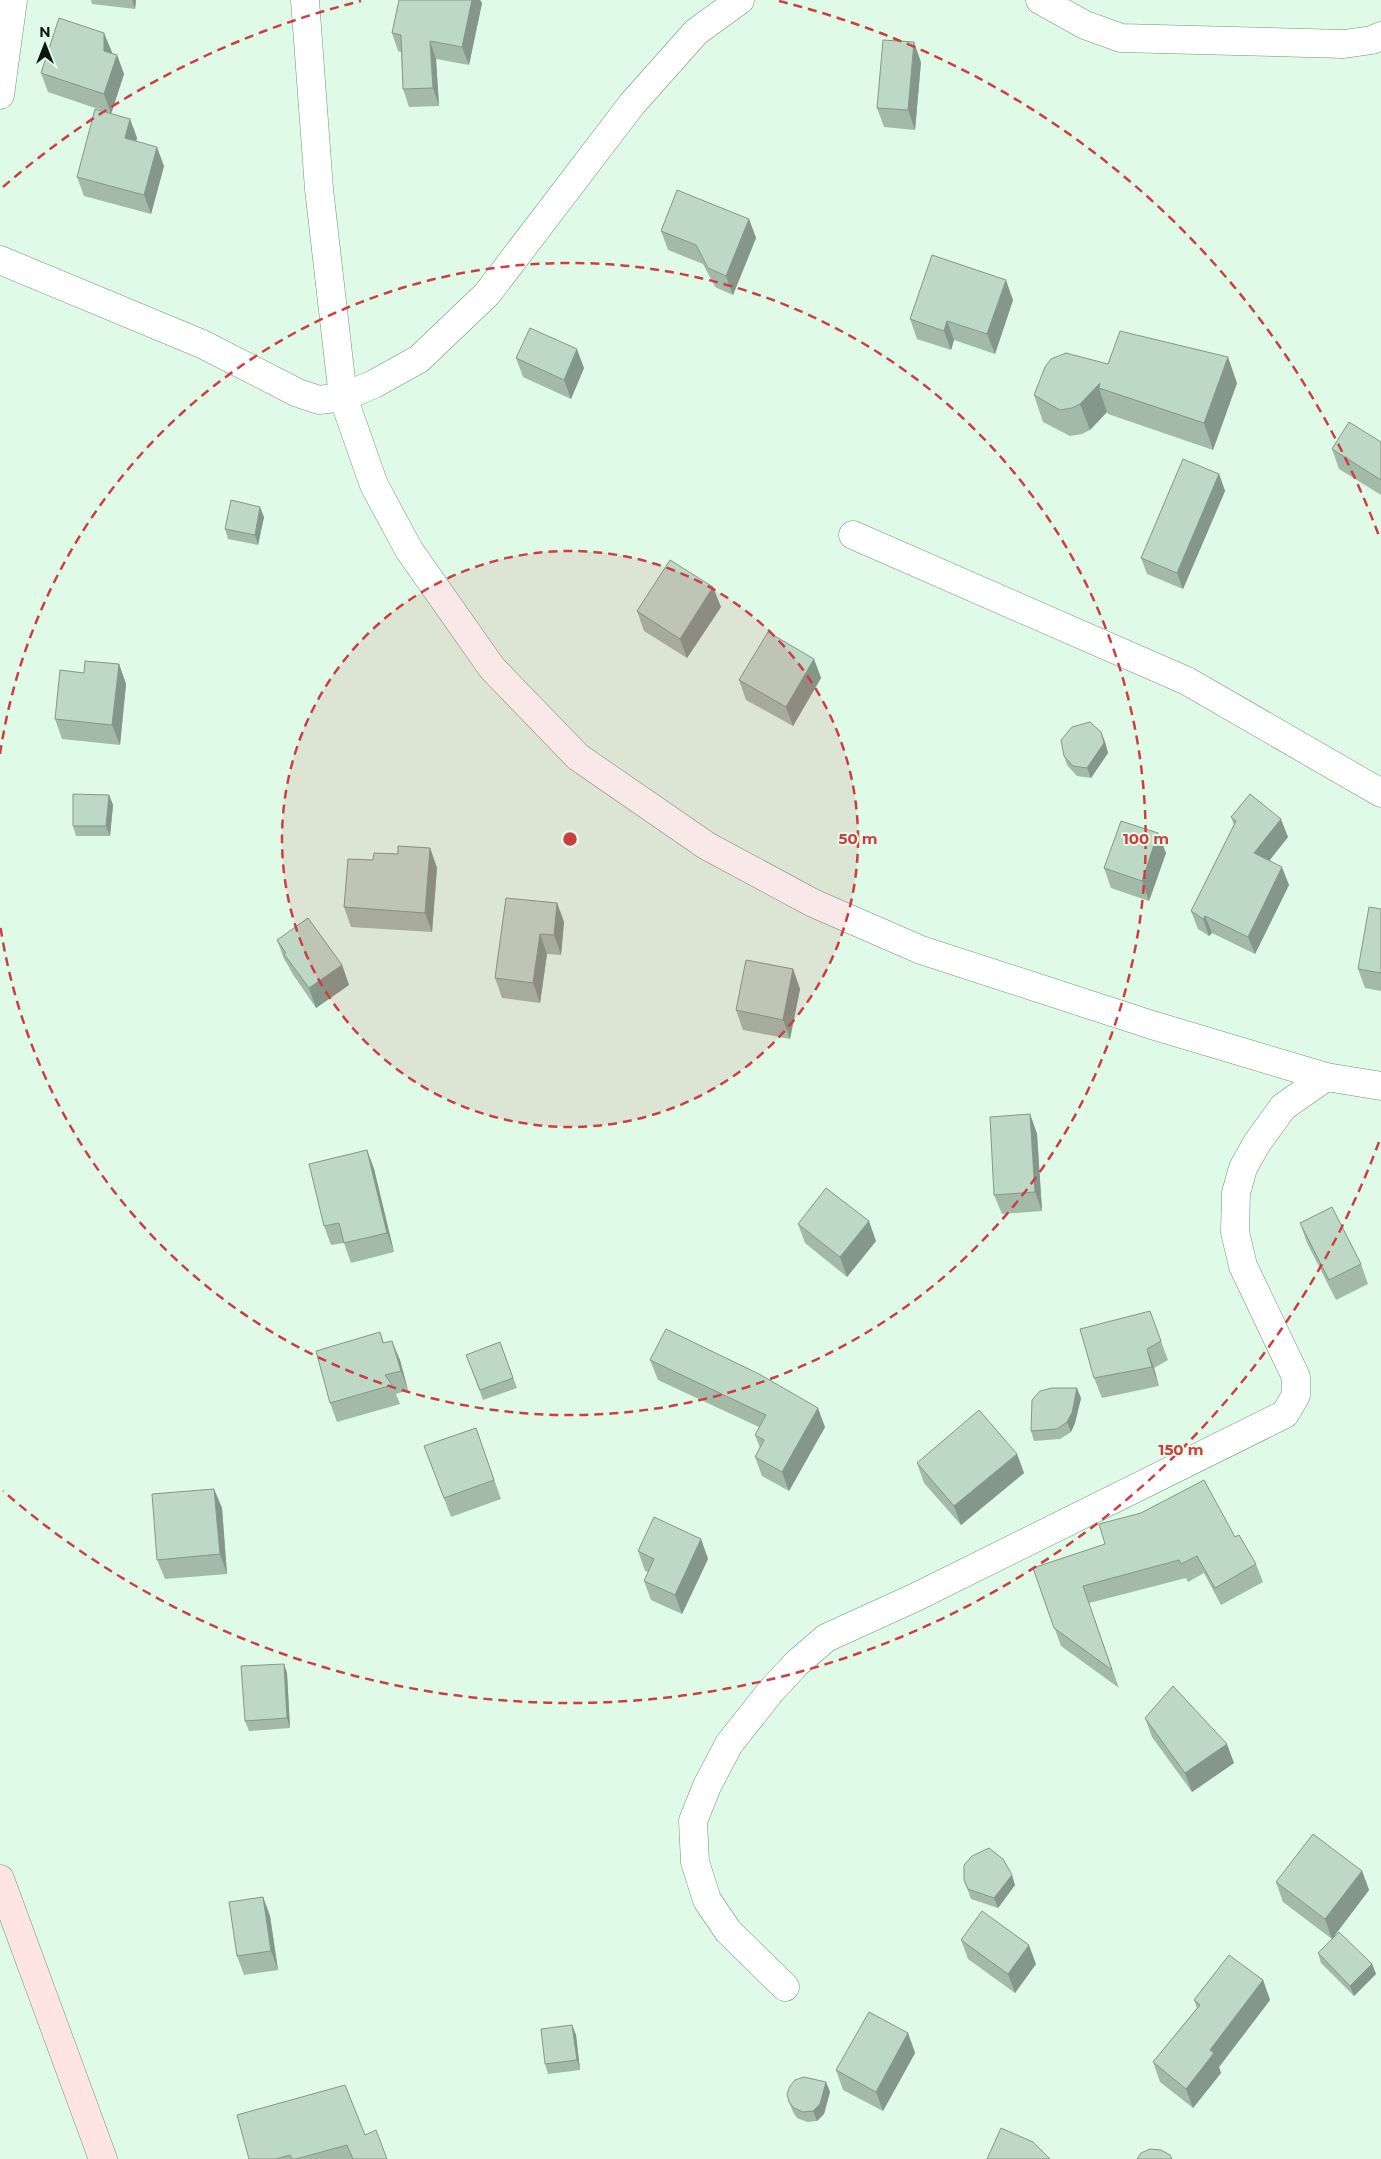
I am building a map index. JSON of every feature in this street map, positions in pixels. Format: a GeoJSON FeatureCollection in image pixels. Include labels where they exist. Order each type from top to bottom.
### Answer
{"type":"FeatureCollection","features":[{"type":"Feature","properties":{"kind":"street"},"geometry":{"type":"LineString","coordinates":[[0,95],[13,0]]}},
{"type":"Feature","properties":{"kind":"street"},"geometry":{"type":"LineString","coordinates":[[305,0],[319,188],[343,397],[374,485],[409,550],[492,668],[578,757],[707,846],[813,903],[921,950],[1326,1078],[1381,1086]]}},
{"type":"Feature","properties":{"kind":"street"},"geometry":{"type":"LineString","coordinates":[[0,260],[202,344],[298,393],[319,400],[343,397],[374,384],[419,359],[487,294],[632,104],[696,32],[740,0]]}},
{"type":"Feature","properties":{"kind":"street"},"geometry":{"type":"LineString","coordinates":[[1040,0],[1085,25],[1121,38],[1344,44],[1372,40],[1381,36]]}},
{"type":"Feature","properties":{"kind":"street"},"geometry":{"type":"LineString","coordinates":[[853,535],[1187,680],[1381,793]]}},
{"type":"Feature","properties":{"kind":"street"},"geometry":{"type":"LineString","coordinates":[[784,1987],[728,1931],[707,1900],[695,1862],[693,1821],[707,1786],[729,1744],[797,1663],[826,1638],[925,1593],[1285,1414],[1296,1395],[1296,1377],[1243,1266],[1235,1232],[1236,1193],[1243,1168],[1257,1143],[1283,1108],[1326,1078]]}},
{"type":"Feature","properties":{"kind":"street"},"geometry":{"type":"LineString","coordinates":[[0,1879],[103,2159]]}},
{"type":"Feature","properties":{"kind":"building"},"geometry":{"type":"Polygon","coordinates":[[[399,0],[472,0],[462,47],[430,41],[433,88],[403,89],[401,35],[392,33],[399,0]]]}},
{"type":"Feature","properties":{"kind":"building"},"geometry":{"type":"Polygon","coordinates":[[[59,18],[104,33],[104,51],[117,55],[104,94],[41,73],[59,18]]]}},
{"type":"Feature","properties":{"kind":"building"},"geometry":{"type":"Polygon","coordinates":[[[883,40],[914,42],[908,110],[877,108],[883,40]]]}},
{"type":"Feature","properties":{"kind":"building"},"geometry":{"type":"Polygon","coordinates":[[[95,109],[130,119],[125,138],[157,147],[144,195],[77,177],[95,109]]]}},
{"type":"Feature","properties":{"kind":"building"},"geometry":{"type":"Polygon","coordinates":[[[677,190],[749,219],[726,276],[708,268],[696,245],[661,231],[677,190]]]}},
{"type":"Feature","properties":{"kind":"building"},"geometry":{"type":"Polygon","coordinates":[[[932,255],[1006,280],[987,334],[947,321],[944,331],[910,319],[932,255]]]}},
{"type":"Feature","properties":{"kind":"building"},"geometry":{"type":"Polygon","coordinates":[[[530,328],[577,349],[564,380],[516,358],[530,328]]]}},
{"type":"Feature","properties":{"kind":"building"},"geometry":{"type":"Polygon","coordinates":[[[1120,331],[1228,357],[1204,423],[1099,388],[1100,383],[1080,404],[1072,408],[1060,410],[1034,395],[1045,367],[1051,359],[1066,353],[1108,364],[1120,331]]]}},
{"type":"Feature","properties":{"kind":"building"},"geometry":{"type":"Polygon","coordinates":[[[1349,422],[1381,442],[1381,480],[1332,449],[1349,422]]]}},
{"type":"Feature","properties":{"kind":"building"},"geometry":{"type":"Polygon","coordinates":[[[1183,459],[1219,474],[1177,573],[1141,558],[1183,459]]]}},
{"type":"Feature","properties":{"kind":"building"},"geometry":{"type":"Polygon","coordinates":[[[231,500],[260,507],[255,535],[225,529],[231,500]]]}},
{"type":"Feature","properties":{"kind":"building"},"geometry":{"type":"Polygon","coordinates":[[[670,560],[713,587],[680,639],[637,611],[670,560]]]}},
{"type":"Feature","properties":{"kind":"building"},"geometry":{"type":"Polygon","coordinates":[[[768,632],[814,659],[786,707],[739,680],[768,632]]]}},
{"type":"Feature","properties":{"kind":"building"},"geometry":{"type":"Polygon","coordinates":[[[85,661],[119,664],[112,725],[55,719],[60,670],[84,673],[85,661]]]}},
{"type":"Feature","properties":{"kind":"building"},"geometry":{"type":"Polygon","coordinates":[[[1090,722],[1101,732],[1104,743],[1087,768],[1073,766],[1064,756],[1061,740],[1072,727],[1090,722]]]}},
{"type":"Feature","properties":{"kind":"building"},"geometry":{"type":"Polygon","coordinates":[[[73,794],[109,795],[106,826],[73,826],[73,794]]]}},
{"type":"Feature","properties":{"kind":"building"},"geometry":{"type":"Polygon","coordinates":[[[1250,794],[1281,819],[1254,853],[1282,867],[1248,937],[1205,916],[1203,919],[1191,911],[1236,821],[1231,817],[1250,794]]]}},
{"type":"Feature","properties":{"kind":"building"},"geometry":{"type":"Polygon","coordinates":[[[1121,821],[1158,833],[1142,881],[1104,868],[1121,821]]]}},
{"type":"Feature","properties":{"kind":"building"},"geometry":{"type":"Polygon","coordinates":[[[398,846],[430,848],[425,913],[344,907],[348,859],[373,860],[374,853],[398,854],[398,846]]]}},
{"type":"Feature","properties":{"kind":"building"},"geometry":{"type":"Polygon","coordinates":[[[506,898],[557,903],[554,935],[540,934],[533,983],[495,978],[506,898]]]}},
{"type":"Feature","properties":{"kind":"building"},"geometry":{"type":"Polygon","coordinates":[[[1369,907],[1381,909],[1381,973],[1358,969],[1369,907]]]}},
{"type":"Feature","properties":{"kind":"building"},"geometry":{"type":"Polygon","coordinates":[[[308,918],[342,965],[309,988],[284,954],[286,953],[277,940],[308,918]]]}},
{"type":"Feature","properties":{"kind":"building"},"geometry":{"type":"Polygon","coordinates":[[[746,960],[793,969],[783,1020],[736,1010],[746,960]]]}},
{"type":"Feature","properties":{"kind":"building"},"geometry":{"type":"Polygon","coordinates":[[[1030,1114],[1035,1192],[994,1195],[990,1117],[1030,1114]]]}},
{"type":"Feature","properties":{"kind":"building"},"geometry":{"type":"Polygon","coordinates":[[[367,1150],[387,1233],[344,1243],[339,1223],[324,1226],[309,1164],[367,1150]]]}},
{"type":"Feature","properties":{"kind":"building"},"geometry":{"type":"Polygon","coordinates":[[[826,1188],[869,1221],[840,1257],[798,1224],[826,1188]]]}},
{"type":"Feature","properties":{"kind":"building"},"geometry":{"type":"Polygon","coordinates":[[[1332,1207],[1361,1264],[1329,1280],[1300,1223],[1332,1207]]]}},
{"type":"Feature","properties":{"kind":"building"},"geometry":{"type":"Polygon","coordinates":[[[1150,1311],[1161,1341],[1147,1349],[1152,1367],[1094,1378],[1080,1329],[1150,1311]]]}},
{"type":"Feature","properties":{"kind":"building"},"geometry":{"type":"Polygon","coordinates":[[[666,1329],[759,1374],[818,1408],[782,1472],[755,1457],[764,1440],[755,1435],[766,1415],[650,1360],[666,1329]]]}},
{"type":"Feature","properties":{"kind":"building"},"geometry":{"type":"Polygon","coordinates":[[[380,1332],[383,1343],[392,1341],[401,1371],[385,1375],[392,1385],[330,1403],[316,1351],[380,1332]]]}},
{"type":"Feature","properties":{"kind":"building"},"geometry":{"type":"Polygon","coordinates":[[[500,1342],[513,1378],[480,1390],[466,1355],[500,1342]]]}},
{"type":"Feature","properties":{"kind":"building"},"geometry":{"type":"Polygon","coordinates":[[[1052,1388],[1077,1388],[1072,1413],[1067,1422],[1057,1429],[1031,1431],[1032,1400],[1040,1391],[1052,1388]]]}},
{"type":"Feature","properties":{"kind":"building"},"geometry":{"type":"Polygon","coordinates":[[[979,1410],[1017,1454],[954,1506],[917,1463],[979,1410]]]}},
{"type":"Feature","properties":{"kind":"building"},"geometry":{"type":"Polygon","coordinates":[[[476,1428],[494,1480],[444,1498],[424,1446],[476,1428]]]}},
{"type":"Feature","properties":{"kind":"building"},"geometry":{"type":"Polygon","coordinates":[[[1204,1480],[1235,1537],[1239,1535],[1256,1564],[1215,1588],[1197,1556],[1181,1564],[1179,1560],[1083,1586],[1112,1670],[1054,1628],[1033,1568],[1105,1544],[1099,1524],[1141,1513],[1204,1480]]]}},
{"type":"Feature","properties":{"kind":"building"},"geometry":{"type":"Polygon","coordinates":[[[214,1489],[220,1554],[157,1560],[152,1494],[214,1489]]]}},
{"type":"Feature","properties":{"kind":"building"},"geometry":{"type":"Polygon","coordinates":[[[654,1517],[701,1539],[675,1595],[644,1581],[654,1559],[638,1551],[654,1517]]]}},
{"type":"Feature","properties":{"kind":"building"},"geometry":{"type":"Polygon","coordinates":[[[284,1664],[287,1718],[245,1721],[241,1666],[284,1664]]]}},
{"type":"Feature","properties":{"kind":"building"},"geometry":{"type":"Polygon","coordinates":[[[1173,1686],[1227,1744],[1185,1773],[1145,1718],[1173,1686]]]}},
{"type":"Feature","properties":{"kind":"building"},"geometry":{"type":"Polygon","coordinates":[[[1313,1834],[1362,1871],[1325,1919],[1276,1882],[1313,1834]]]}},
{"type":"Feature","properties":{"kind":"building"},"geometry":{"type":"Polygon","coordinates":[[[989,1848],[1003,1859],[1012,1875],[994,1898],[968,1889],[964,1880],[964,1865],[972,1856],[989,1848]]]}},
{"type":"Feature","properties":{"kind":"building"},"geometry":{"type":"Polygon","coordinates":[[[263,1897],[271,1951],[237,1956],[229,1902],[263,1897]]]}},
{"type":"Feature","properties":{"kind":"building"},"geometry":{"type":"Polygon","coordinates":[[[982,1911],[1029,1945],[1008,1974],[961,1940],[982,1911]]]}},
{"type":"Feature","properties":{"kind":"building"},"geometry":{"type":"Polygon","coordinates":[[[1339,1932],[1372,1964],[1350,1986],[1318,1953],[1339,1932]]]}},
{"type":"Feature","properties":{"kind":"building"},"geometry":{"type":"Polygon","coordinates":[[[1229,1955],[1263,1980],[1210,2050],[1214,2053],[1186,2089],[1153,2062],[1200,2005],[1194,2000],[1229,1955]]]}},
{"type":"Feature","properties":{"kind":"building"},"geometry":{"type":"Polygon","coordinates":[[[869,2012],[908,2033],[876,2092],[836,2070],[869,2012]]]}},
{"type":"Feature","properties":{"kind":"building"},"geometry":{"type":"Polygon","coordinates":[[[572,2025],[577,2060],[545,2064],[541,2029],[572,2025]]]}},
{"type":"Feature","properties":{"kind":"building"},"geometry":{"type":"Polygon","coordinates":[[[804,2077],[826,2082],[820,2104],[813,2111],[803,2112],[794,2108],[789,2102],[787,2094],[790,2086],[795,2080],[804,2077]]]}},
{"type":"Feature","properties":{"kind":"building"},"geometry":{"type":"Polygon","coordinates":[[[345,2085],[365,2135],[376,2130],[387,2159],[353,2159],[347,2145],[296,2159],[292,2159],[290,2155],[276,2159],[249,2159],[237,2115],[345,2085]]]}},
{"type":"Feature","properties":{"kind":"building"},"geometry":{"type":"Polygon","coordinates":[[[1001,2128],[1033,2142],[1050,2159],[987,2159],[1001,2128]]]}},
{"type":"Feature","properties":{"kind":"building"},"geometry":{"type":"Polygon","coordinates":[[[1150,2149],[1161,2150],[1170,2155],[1172,2159],[1137,2159],[1141,2153],[1150,2149]]]}}]}
